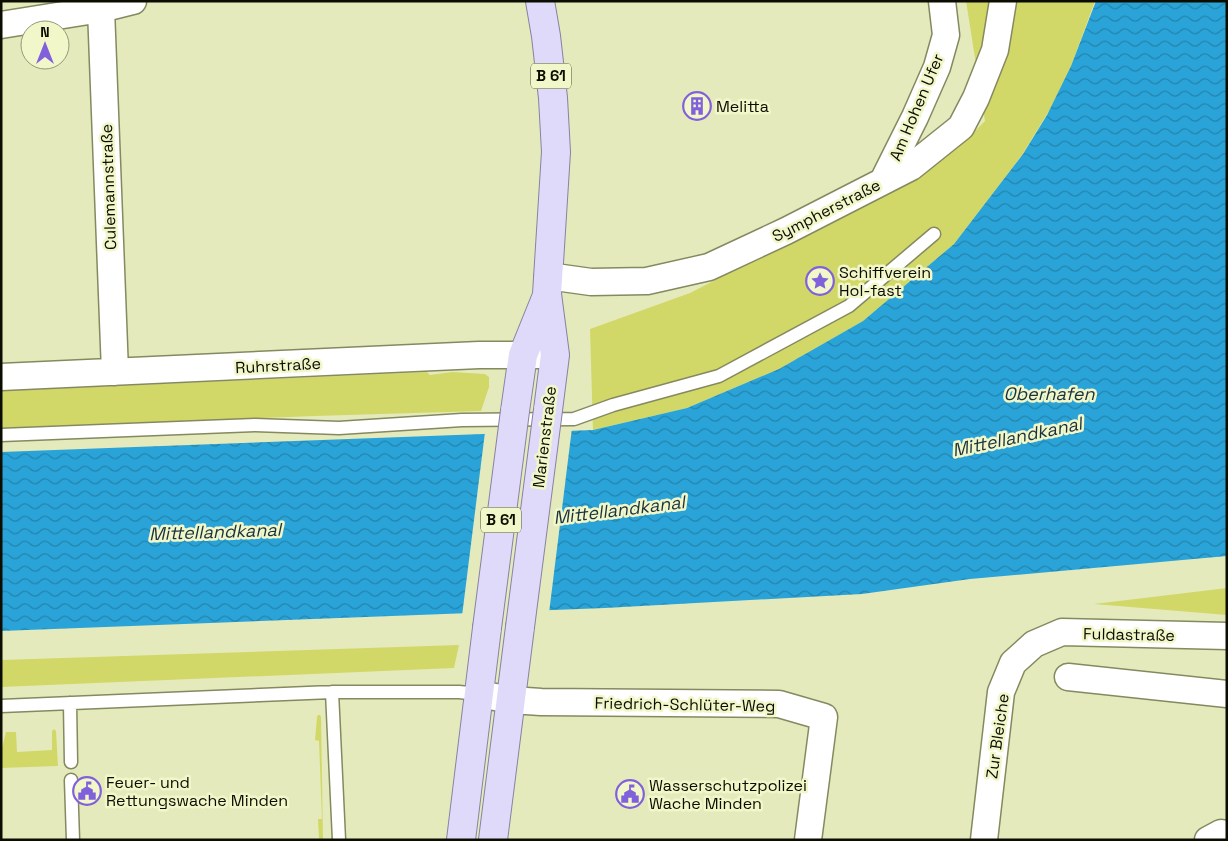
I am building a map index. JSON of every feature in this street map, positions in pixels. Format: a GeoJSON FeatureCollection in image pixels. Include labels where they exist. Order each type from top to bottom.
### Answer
{"type":"FeatureCollection","features":[{"type":"Feature","properties":{"kind":"main road","name":"Marienstraße"},"geometry":{"type":"LineString","coordinates":[[493,840],[554,355],[548,285],[556,152],[553,98],[540,1]]}},
{"type":"Feature","properties":{"kind":"main road","name":"Marienstraße"},"geometry":{"type":"LineString","coordinates":[[460,840],[515,411],[524,355],[548,285]]}},
{"type":"Feature","properties":{"kind":"street"},"geometry":{"type":"LineString","coordinates":[[1,25],[100,5],[133,1]]}},
{"type":"Feature","properties":{"kind":"street","name":"Am Hohen Ufer"},"geometry":{"type":"LineString","coordinates":[[883,181],[915,117],[937,67],[946,35],[942,1]]}},
{"type":"Feature","properties":{"kind":"street","name":"Sympherstraße"},"geometry":{"type":"LineString","coordinates":[[548,285],[647,281],[710,267],[786,231],[910,167],[961,127],[976,98],[995,50],[1004,1]]}},
{"type":"Feature","properties":{"kind":"street","name":"Culemannstraße"},"geometry":{"type":"LineString","coordinates":[[100,5],[115,372]]}},
{"type":"Feature","properties":{"kind":"street","name":"Ruhrstraße"},"geometry":{"type":"LineString","coordinates":[[1,377],[479,355],[554,355]]}},
{"type":"Feature","properties":{"kind":"street","name":"Fuldastraße"},"geometry":{"type":"LineString","coordinates":[[1034,644],[1062,632],[1227,636]]}},
{"type":"Feature","properties":{"kind":"street","name":"Zur Bleiche"},"geometry":{"type":"LineString","coordinates":[[984,840],[1001,692],[1013,662],[1034,644]]}},
{"type":"Feature","properties":{"kind":"street"},"geometry":{"type":"LineString","coordinates":[[1068,677],[1227,694]]}},
{"type":"Feature","properties":{"kind":"street"},"geometry":{"type":"LineString","coordinates":[[479,694],[511,700]]}},
{"type":"Feature","properties":{"kind":"street","name":"Friedrich-Schlüter-Weg"},"geometry":{"type":"LineString","coordinates":[[511,700],[541,702],[779,704],[824,717],[808,840]]}},
{"type":"Feature","properties":{"kind":"street"},"geometry":{"type":"LineString","coordinates":[[1208,840],[1221,833],[1227,834]]}},
{"type":"Feature","properties":{"kind":"lane"},"geometry":{"type":"LineString","coordinates":[[1,435],[255,424],[339,428],[462,420],[574,419],[613,404],[719,376],[849,306],[934,234]]}},
{"type":"Feature","properties":{"kind":"lane"},"geometry":{"type":"LineString","coordinates":[[332,692],[338,840]]}},
{"type":"Feature","properties":{"kind":"lane"},"geometry":{"type":"LineString","coordinates":[[1,706],[332,692],[459,692],[479,694]]}},
{"type":"Feature","properties":{"kind":"lane"},"geometry":{"type":"LineString","coordinates":[[70,703],[71,762]]}},
{"type":"Feature","properties":{"kind":"lane"},"geometry":{"type":"LineString","coordinates":[[71,780],[73,840]]}},
{"type":"Feature","properties":{"kind":"green space"},"geometry":{"type":"Polygon","coordinates":[[[966,1],[1095,1],[1071,66],[1050,109],[1022,155],[954,244],[863,321],[779,369],[687,408],[593,430],[590,329],[690,293],[879,197],[931,168],[959,147],[985,121],[966,1]]]}},
{"type":"Feature","properties":{"kind":"green space"},"geometry":{"type":"Polygon","coordinates":[[[427,372],[430,375],[452,372],[485,374],[489,377],[489,387],[481,411],[1,428],[1,391],[427,372]]]}},
{"type":"Feature","properties":{"kind":"green space"},"geometry":{"type":"Polygon","coordinates":[[[1227,588],[1227,615],[1094,604],[1227,588]]]}},
{"type":"Feature","properties":{"kind":"green space"},"geometry":{"type":"Polygon","coordinates":[[[459,645],[454,668],[1,687],[1,660],[459,645]]]}},
{"type":"Feature","properties":{"kind":"green space"},"geometry":{"type":"Polygon","coordinates":[[[318,715],[321,717],[323,840],[319,839],[318,819],[322,819],[319,741],[315,740],[318,715]]]}},
{"type":"Feature","properties":{"kind":"green space"},"geometry":{"type":"Polygon","coordinates":[[[54,729],[56,731],[58,766],[1,768],[1,752],[6,732],[16,732],[17,752],[52,750],[52,731],[54,729]]]}},
{"type":"Feature","properties":{"kind":"water","name":"Oberhafen"},"geometry":{"type":"Polygon","coordinates":[[[1096,1],[1227,1],[1227,556],[970,579],[862,594],[605,608],[1,631],[1,452],[593,430],[687,408],[779,369],[863,321],[954,244],[1023,154],[1047,115],[1071,66],[1096,1]]]}},
{"type":"Feature","properties":{"kind":"pier"},"geometry":{"type":"Polygon","coordinates":[[[572,428],[549,613],[462,616],[485,432],[572,428]]]}},
{"type":"Feature","properties":{"kind":"place","name":"Melitta"},"geometry":{"type":"Point","coordinates":[697,106]}},
{"type":"Feature","properties":{"kind":"place","name":"Schiffverein Hol-fast"},"geometry":{"type":"Point","coordinates":[820,281]}},
{"type":"Feature","properties":{"kind":"place","name":"Feuer- und Rettungswache Minden"},"geometry":{"type":"Point","coordinates":[87,791]}},
{"type":"Feature","properties":{"kind":"place","name":"Wasserschutzpolizei Wache Minden"},"geometry":{"type":"Point","coordinates":[630,794]}},
{"type":"Feature","properties":{"kind":"water label","name":"Mittellandkanal"},"geometry":{"type":"Point","coordinates":[1017,437]}},
{"type":"Feature","properties":{"kind":"water label","name":"Mittellandkanal"},"geometry":{"type":"Point","coordinates":[619,510]}},
{"type":"Feature","properties":{"kind":"water label","name":"Mittellandkanal"},"geometry":{"type":"Point","coordinates":[215,532]}}]}
